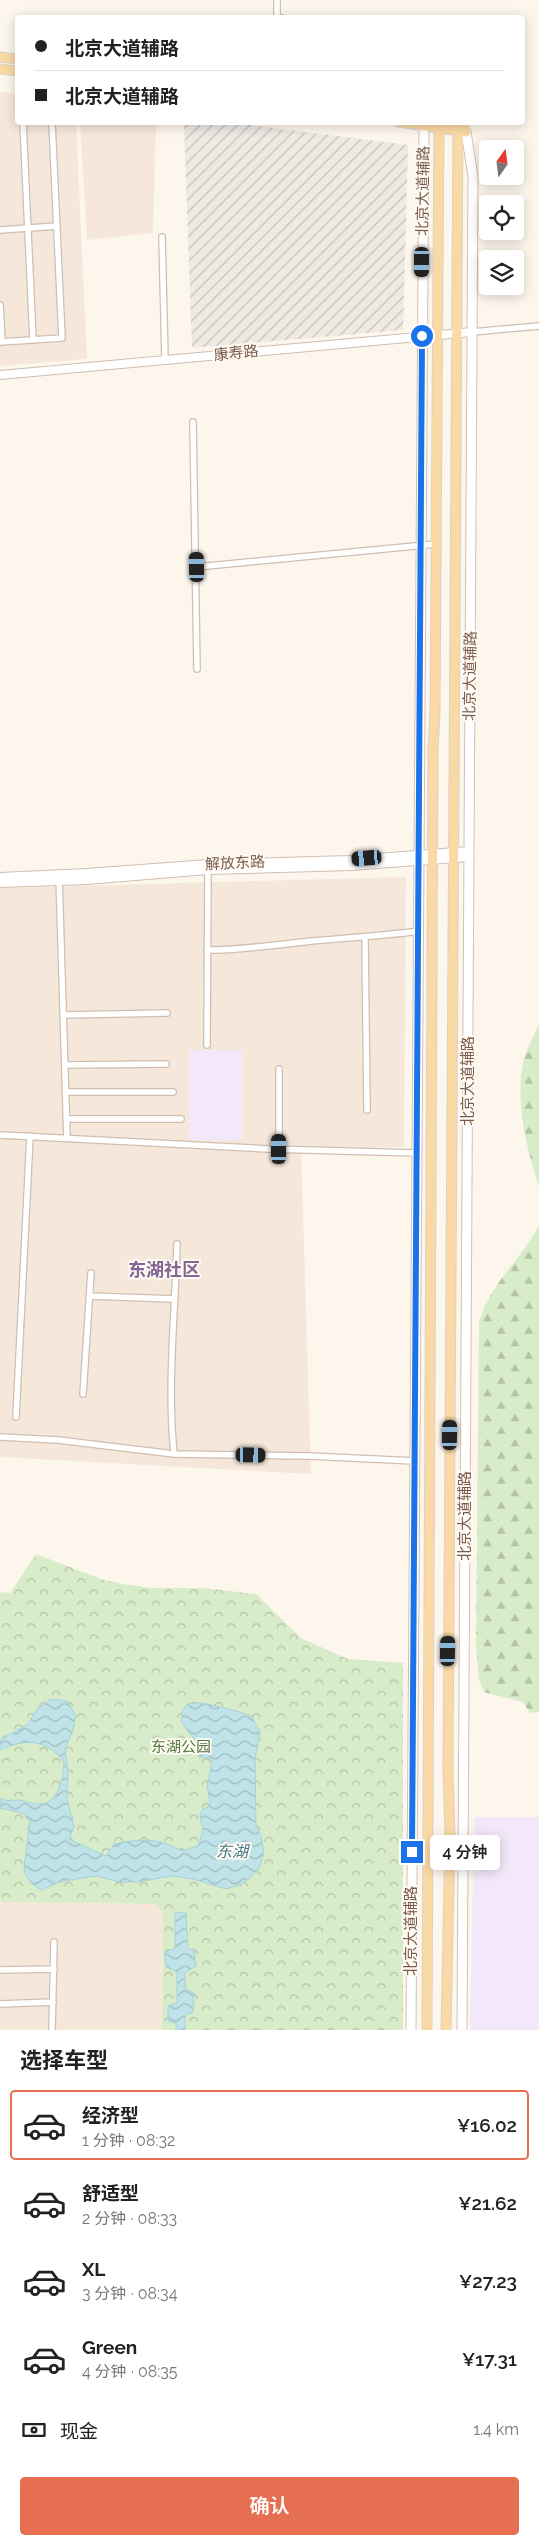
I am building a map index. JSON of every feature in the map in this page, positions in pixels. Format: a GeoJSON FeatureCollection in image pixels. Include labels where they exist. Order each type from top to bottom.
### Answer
{"type":"FeatureCollection","features":[{"type":"Feature","properties":{"kind":"main road"},"geometry":{"type":"LineString","coordinates":[[0,57],[15,59]]}},
{"type":"Feature","properties":{"kind":"main road"},"geometry":{"type":"LineString","coordinates":[[0,69],[15,71]]}},
{"type":"Feature","properties":{"kind":"main road","name":"北京大道辅路"},"geometry":{"type":"LineString","coordinates":[[411,2030],[424,125]]}},
{"type":"Feature","properties":{"kind":"main road"},"geometry":{"type":"LineString","coordinates":[[427,2030],[439,125],[460,127],[457,331],[448,1769],[450,1835],[446,2030]]}},
{"type":"Feature","properties":{"kind":"main road","name":"北京大道辅路"},"geometry":{"type":"LineString","coordinates":[[460,127],[473,176],[462,2030]]}},
{"type":"Feature","properties":{"kind":"street"},"geometry":{"type":"LineString","coordinates":[[277,0],[277,15]]}},
{"type":"Feature","properties":{"kind":"street"},"geometry":{"type":"LineString","coordinates":[[23,125],[32,340]]}},
{"type":"Feature","properties":{"kind":"street"},"geometry":{"type":"LineString","coordinates":[[0,305],[1,342],[62,338],[52,125]]}},
{"type":"Feature","properties":{"kind":"street"},"geometry":{"type":"LineString","coordinates":[[0,230],[57,226]]}},
{"type":"Feature","properties":{"kind":"street"},"geometry":{"type":"LineString","coordinates":[[162,237],[165,358]]}},
{"type":"Feature","properties":{"kind":"street"},"geometry":{"type":"LineString","coordinates":[[472,330],[539,326]]}},
{"type":"Feature","properties":{"kind":"street","name":"康寿路"},"geometry":{"type":"LineString","coordinates":[[0,375],[472,330]]}},
{"type":"Feature","properties":{"kind":"street","name":"康寿路"},"geometry":{"type":"LineString","coordinates":[[0,371],[165,358]]}},
{"type":"Feature","properties":{"kind":"street"},"geometry":{"type":"LineString","coordinates":[[193,422],[197,567],[197,669]]}},
{"type":"Feature","properties":{"kind":"street"},"geometry":{"type":"LineString","coordinates":[[197,567],[436,544]]}},
{"type":"Feature","properties":{"kind":"street","name":"解放东路"},"geometry":{"type":"LineString","coordinates":[[0,884],[208,867],[419,858],[469,854]]}},
{"type":"Feature","properties":{"kind":"street"},"geometry":{"type":"LineString","coordinates":[[207,1045],[208,867]]}},
{"type":"Feature","properties":{"kind":"street","name":"解放东路"},"geometry":{"type":"LineString","coordinates":[[0,877],[59,878]]}},
{"type":"Feature","properties":{"kind":"street"},"geometry":{"type":"LineString","coordinates":[[59,878],[67,1138]]}},
{"type":"Feature","properties":{"kind":"street"},"geometry":{"type":"LineString","coordinates":[[207,950],[365,938],[419,931]]}},
{"type":"Feature","properties":{"kind":"street"},"geometry":{"type":"LineString","coordinates":[[365,938],[367,1110]]}},
{"type":"Feature","properties":{"kind":"street"},"geometry":{"type":"LineString","coordinates":[[64,1015],[167,1013]]}},
{"type":"Feature","properties":{"kind":"street"},"geometry":{"type":"LineString","coordinates":[[65,1065],[166,1064]]}},
{"type":"Feature","properties":{"kind":"street"},"geometry":{"type":"LineString","coordinates":[[279,1069],[279,1149]]}},
{"type":"Feature","properties":{"kind":"street"},"geometry":{"type":"LineString","coordinates":[[66,1092],[173,1092]]}},
{"type":"Feature","properties":{"kind":"street"},"geometry":{"type":"LineString","coordinates":[[66,1119],[181,1119]]}},
{"type":"Feature","properties":{"kind":"street"},"geometry":{"type":"LineString","coordinates":[[0,1135],[279,1149],[417,1153]]}},
{"type":"Feature","properties":{"kind":"street"},"geometry":{"type":"LineString","coordinates":[[16,1417],[30,1136]]}},
{"type":"Feature","properties":{"kind":"street"},"geometry":{"type":"LineString","coordinates":[[174,1454],[172,1366],[177,1244]]}},
{"type":"Feature","properties":{"kind":"street"},"geometry":{"type":"LineString","coordinates":[[83,1394],[91,1273]]}},
{"type":"Feature","properties":{"kind":"street"},"geometry":{"type":"LineString","coordinates":[[90,1296],[175,1299]]}},
{"type":"Feature","properties":{"kind":"street"},"geometry":{"type":"LineString","coordinates":[[0,1437],[58,1440],[174,1454],[309,1456],[414,1461]]}},
{"type":"Feature","properties":{"kind":"street"},"geometry":{"type":"LineString","coordinates":[[52,2030],[54,1942]]}},
{"type":"Feature","properties":{"kind":"street"},"geometry":{"type":"LineString","coordinates":[[0,1970],[54,1969]]}},
{"type":"Feature","properties":{"kind":"street"},"geometry":{"type":"LineString","coordinates":[[0,2004],[53,2002]]}},
{"type":"Feature","properties":{"kind":"shaded area"},"geometry":{"type":"Polygon","coordinates":[[[0,92],[15,94],[15,125],[76,125],[87,359],[0,366],[0,92]]]}},
{"type":"Feature","properties":{"kind":"shaded area"},"geometry":{"type":"Polygon","coordinates":[[[80,125],[156,125],[153,233],[87,240],[80,125]]]}},
{"type":"Feature","properties":{"kind":"shaded area"},"geometry":{"type":"Polygon","coordinates":[[[184,125],[251,125],[408,145],[403,330],[192,348],[184,125]]]}},
{"type":"Feature","properties":{"kind":"shaded area"},"geometry":{"type":"Polygon","coordinates":[[[406,877],[404,1147],[301,1148],[311,1474],[0,1457],[0,888],[406,877]]]}},
{"type":"Feature","properties":{"kind":"shaded area"},"geometry":{"type":"Polygon","coordinates":[[[189,1050],[242,1050],[242,1140],[189,1140],[189,1050]]]}},
{"type":"Feature","properties":{"kind":"shaded area"},"geometry":{"type":"Polygon","coordinates":[[[474,1817],[539,1817],[539,2030],[470,2030],[474,1817]]]}},
{"type":"Feature","properties":{"kind":"shaded area"},"geometry":{"type":"Polygon","coordinates":[[[0,1902],[156,1904],[163,1914],[162,2030],[0,2030],[0,1902]]]}},
{"type":"Feature","properties":{"kind":"green space"},"geometry":{"type":"Polygon","coordinates":[[[539,1024],[539,1187],[530,1157],[520,1095],[524,1059],[539,1024]]]}},
{"type":"Feature","properties":{"kind":"green space"},"geometry":{"type":"Polygon","coordinates":[[[539,1225],[539,1712],[530,1713],[523,1702],[484,1692],[479,1680],[476,1648],[479,1323],[483,1309],[497,1284],[524,1249],[539,1225]]]}},
{"type":"Feature","properties":{"kind":"green space","name":"东湖公园"},"geometry":{"type":"Polygon","coordinates":[[[36,1554],[101,1579],[123,1584],[153,1588],[203,1588],[256,1594],[301,1638],[348,1659],[403,1663],[403,2030],[162,2030],[163,1914],[156,1904],[0,1902],[0,1592],[10,1593],[36,1554]]]}},
{"type":"Feature","properties":{"kind":"water","name":"东湖"},"geometry":{"type":"Polygon","coordinates":[[[51,1699],[67,1701],[76,1716],[72,1733],[65,1749],[68,1771],[67,1799],[74,1826],[69,1839],[106,1856],[114,1844],[132,1841],[157,1841],[173,1846],[181,1851],[198,1846],[203,1831],[200,1814],[203,1809],[208,1807],[210,1802],[207,1785],[212,1762],[209,1758],[199,1757],[198,1745],[181,1721],[183,1710],[188,1704],[201,1703],[231,1709],[252,1717],[260,1732],[255,1759],[256,1826],[261,1836],[264,1853],[259,1868],[242,1884],[226,1889],[193,1879],[172,1876],[137,1882],[120,1882],[96,1876],[59,1882],[42,1890],[36,1887],[28,1879],[24,1869],[30,1822],[23,1813],[0,1808],[0,1798],[36,1804],[48,1802],[57,1793],[63,1774],[64,1762],[50,1749],[35,1743],[27,1742],[0,1750],[0,1740],[28,1724],[37,1709],[51,1699]]]}},
{"type":"Feature","properties":{"kind":"water"},"geometry":{"type":"Polygon","coordinates":[[[175,1913],[186,1913],[188,1949],[194,1950],[196,1966],[185,1973],[185,1989],[194,1993],[193,2012],[185,2015],[185,2030],[176,2030],[176,2023],[168,2021],[168,2006],[177,2003],[177,1972],[166,1967],[165,1952],[175,1948],[175,1913]]]}},
{"type":"Feature","properties":{"kind":"district","name":"东湖社区"},"geometry":{"type":"Point","coordinates":[164,1270]}},
{"type":"Feature","properties":{"kind":"route"},"geometry":{"type":"LineString","coordinates":[[412,1852],[422,336]]}}]}
